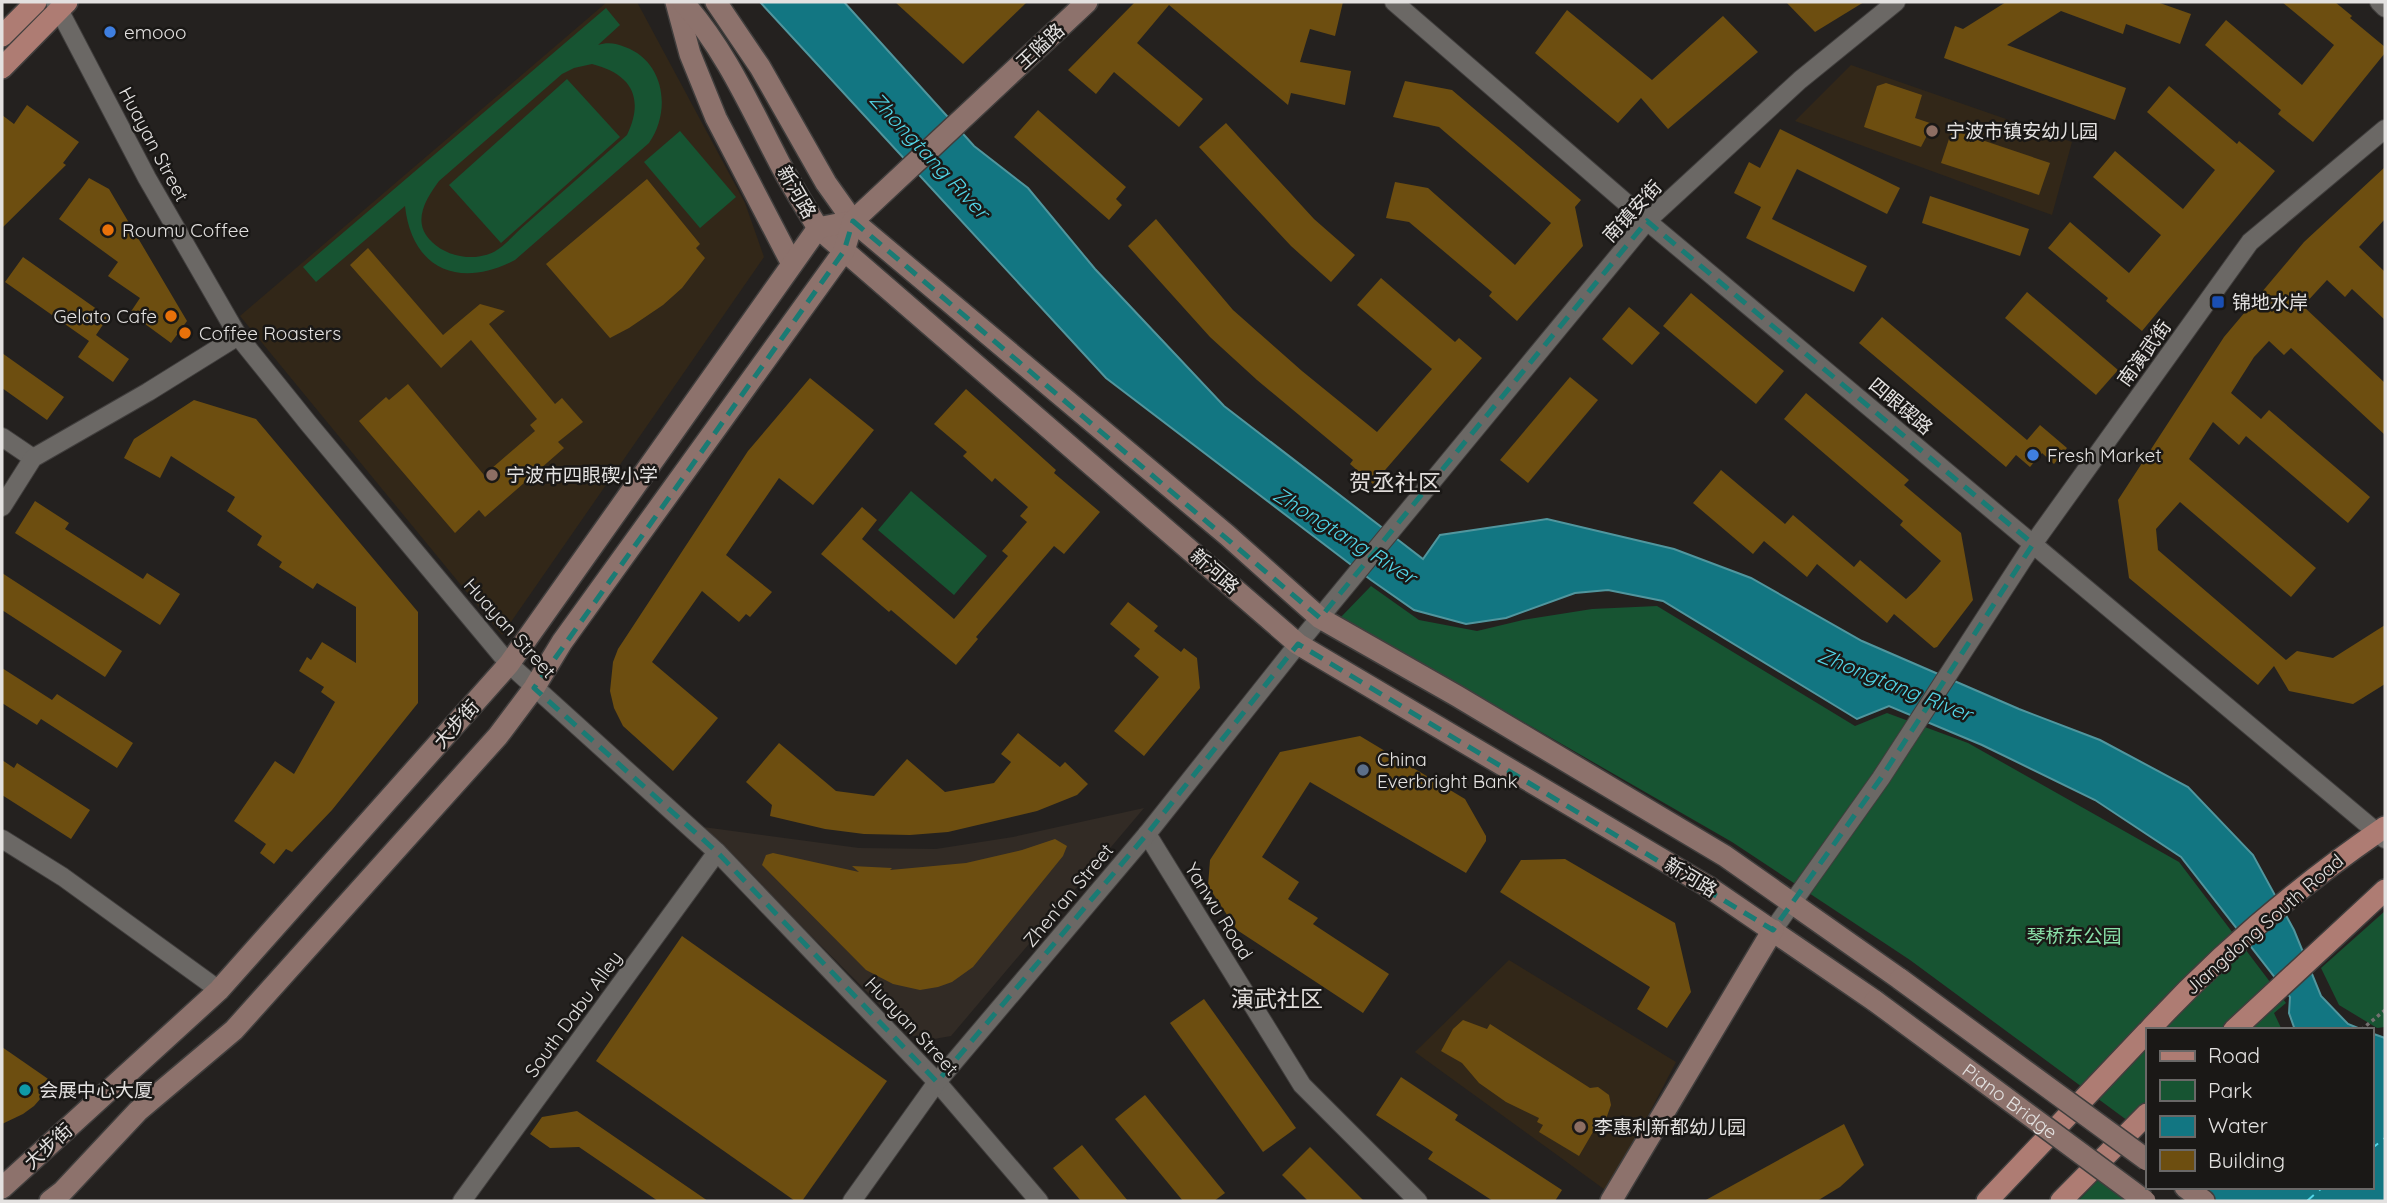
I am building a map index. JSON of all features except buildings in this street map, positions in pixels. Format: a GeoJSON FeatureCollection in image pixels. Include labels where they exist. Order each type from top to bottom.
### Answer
{"type":"FeatureCollection","features":[{"type":"Feature","properties":{"kind":"main road"},"geometry":{"type":"LineString","coordinates":[[2,36],[36,2]]}},
{"type":"Feature","properties":{"kind":"main road"},"geometry":{"type":"LineString","coordinates":[[676,2],[691,54],[716,118],[792,264]]}},
{"type":"Feature","properties":{"kind":"main road","name":"新河路"},"geometry":{"type":"LineString","coordinates":[[683,2],[704,25],[728,62],[779,162],[818,228],[1298,644],[1707,886],[1875,1001]]}},
{"type":"Feature","properties":{"kind":"main road","name":"新河路"},"geometry":{"type":"LineString","coordinates":[[716,2],[760,67],[826,183],[853,221],[1227,535],[1320,618],[1457,696],[1725,856],[1900,979]]}},
{"type":"Feature","properties":{"kind":"main road","name":"王隘路"},"geometry":{"type":"LineString","coordinates":[[853,221],[1087,2]]}},
{"type":"Feature","properties":{"kind":"main road"},"geometry":{"type":"LineString","coordinates":[[2,68],[61,4]]}},
{"type":"Feature","properties":{"kind":"main road"},"geometry":{"type":"LineString","coordinates":[[818,228],[853,221]]}},
{"type":"Feature","properties":{"kind":"main road","name":"大步街"},"geometry":{"type":"LineString","coordinates":[[50,1201],[63,1191],[138,1111],[234,1030],[498,736],[534,688],[562,642],[844,251],[853,221]]}},
{"type":"Feature","properties":{"kind":"main road","name":"大步街"},"geometry":{"type":"LineString","coordinates":[[2,1188],[219,990],[509,664],[818,228]]}},
{"type":"Feature","properties":{"kind":"main road","name":"Jiangdong South Road"},"geometry":{"type":"LineString","coordinates":[[2151,1028],[2186,990],[2320,872],[2383,832]]}},
{"type":"Feature","properties":{"kind":"main road"},"geometry":{"type":"LineString","coordinates":[[2236,1028],[2385,890]]}},
{"type":"Feature","properties":{"kind":"main road"},"geometry":{"type":"LineString","coordinates":[[1611,1201],[1773,930]]}},
{"type":"Feature","properties":{"kind":"main road","name":"Piano Bridge"},"geometry":{"type":"LineString","coordinates":[[1900,979],[2146,1159]]}},
{"type":"Feature","properties":{"kind":"main road","name":"Piano Bridge"},"geometry":{"type":"LineString","coordinates":[[1875,1001],[2145,1201]]}},
{"type":"Feature","properties":{"kind":"main road","name":"Jiangdong South Road"},"geometry":{"type":"LineString","coordinates":[[1987,1201],[2146,1033]]}},
{"type":"Feature","properties":{"kind":"main road"},"geometry":{"type":"LineString","coordinates":[[2061,1201],[2146,1115]]}},
{"type":"Feature","properties":{"kind":"main road"},"geometry":{"type":"LineString","coordinates":[[2188,1189],[2204,1201]]}},
{"type":"Feature","properties":{"kind":"street","name":"四眼碶路"},"geometry":{"type":"LineString","coordinates":[[1394,2],[1647,221],[2383,832]]}},
{"type":"Feature","properties":{"kind":"street","name":"南镇安街"},"geometry":{"type":"LineString","coordinates":[[1320,618],[1647,221],[1800,80],[1896,2]]}},
{"type":"Feature","properties":{"kind":"street"},"geometry":{"type":"LineString","coordinates":[[2379,2],[2385,8]]}},
{"type":"Feature","properties":{"kind":"street","name":"Huayan Street"},"geometry":{"type":"LineString","coordinates":[[61,4],[147,178],[238,336],[509,664],[717,852],[937,1082],[1038,1201]]}},
{"type":"Feature","properties":{"kind":"street","name":"南演武街"},"geometry":{"type":"LineString","coordinates":[[1773,930],[1881,778],[2033,544],[2250,242],[2385,129]]}},
{"type":"Feature","properties":{"kind":"street"},"geometry":{"type":"LineString","coordinates":[[2,508],[33,458],[238,336]]}},
{"type":"Feature","properties":{"kind":"street"},"geometry":{"type":"LineString","coordinates":[[2,437],[33,458]]}},
{"type":"Feature","properties":{"kind":"street","name":"Zhen'an Street"},"geometry":{"type":"LineString","coordinates":[[852,1201],[937,1082],[1147,834],[1320,618]]}},
{"type":"Feature","properties":{"kind":"street","name":"Yanwu Road"},"geometry":{"type":"LineString","coordinates":[[1147,834],[1302,1085],[1418,1201]]}},
{"type":"Feature","properties":{"kind":"street"},"geometry":{"type":"LineString","coordinates":[[2,839],[63,877],[219,990]]}},
{"type":"Feature","properties":{"kind":"street","name":"South Dabu Alley"},"geometry":{"type":"LineString","coordinates":[[462,1201],[717,852]]}},
{"type":"Feature","properties":{"kind":"path"},"geometry":{"type":"LineString","coordinates":[[2363,1028],[2385,1010]]}},
{"type":"Feature","properties":{"kind":"highlighted area"},"geometry":{"type":"Polygon","coordinates":[[[853,221],[1320,618],[1647,221],[2033,544],[1881,778],[1773,930],[1298,644],[1147,834],[937,1082],[717,852],[534,688],[844,251],[853,221]]]}},
{"type":"Feature","properties":{"kind":"shaded area","name":"宁波市四眼碶小学"},"geometry":{"type":"Polygon","coordinates":[[[607,2],[637,2],[745,203],[764,257],[502,635],[240,316],[607,2]]]}},
{"type":"Feature","properties":{"kind":"shaded area","name":"宁波市镇安幼儿园"},"geometry":{"type":"Polygon","coordinates":[[[1851,65],[2072,142],[2052,215],[1795,121],[1851,65]]]}},
{"type":"Feature","properties":{"kind":"shaded area"},"geometry":{"type":"Polygon","coordinates":[[[1144,808],[951,1036],[934,1039],[913,1036],[897,1022],[703,827],[859,848],[936,849],[1013,837],[1144,808]]]}},
{"type":"Feature","properties":{"kind":"shaded area","name":"李惠利新都幼儿园"},"geometry":{"type":"Polygon","coordinates":[[[1509,960],[1676,1062],[1608,1192],[1415,1052],[1509,960]]]}},
{"type":"Feature","properties":{"kind":"green space"},"geometry":{"type":"Polygon","coordinates":[[[606,8],[620,25],[598,45],[605,43],[625,47],[648,63],[656,75],[662,102],[656,130],[649,143],[515,260],[495,269],[476,273],[458,273],[442,268],[428,259],[417,246],[409,228],[405,206],[316,282],[303,267],[606,8]],[[592,64],[562,74],[439,181],[427,200],[421,221],[432,242],[454,255],[463,257],[494,252],[627,135],[635,109],[634,98],[625,81],[605,68],[592,64]]]}},
{"type":"Feature","properties":{"kind":"green space"},"geometry":{"type":"Polygon","coordinates":[[[567,79],[620,137],[501,243],[449,185],[567,79]]]}},
{"type":"Feature","properties":{"kind":"green space"},"geometry":{"type":"Polygon","coordinates":[[[680,131],[736,197],[700,228],[644,162],[680,131]]]}},
{"type":"Feature","properties":{"kind":"green space"},"geometry":{"type":"Polygon","coordinates":[[[911,491],[987,556],[954,595],[878,530],[911,491]]]}},
{"type":"Feature","properties":{"kind":"green space","name":"琴桥东公园"},"geometry":{"type":"Polygon","coordinates":[[[1371,586],[1419,620],[1477,631],[1523,620],[1592,609],[1657,606],[1855,726],[1887,713],[1968,743],[2179,862],[2286,1003],[2274,1013],[2281,1028],[2146,1028],[2146,1134],[1910,960],[1732,842],[1341,617],[1371,586]]]}},
{"type":"Feature","properties":{"kind":"green space"},"geometry":{"type":"Polygon","coordinates":[[[2385,911],[2385,1027],[2377,1028],[2339,1005],[2321,968],[2385,911]]]}},
{"type":"Feature","properties":{"kind":"green space"},"geometry":{"type":"Polygon","coordinates":[[[2099,1179],[2127,1201],[2078,1201],[2099,1179]]]}},
{"type":"Feature","properties":{"kind":"water","name":"Zhongtang River"},"geometry":{"type":"Polygon","coordinates":[[[760,2],[844,2],[974,146],[1028,188],[1095,269],[1224,406],[1423,559],[1440,535],[1547,519],[1674,549],[1751,578],[1862,641],[2019,709],[2100,740],[2188,787],[2253,855],[2294,930],[2321,996],[2348,1024],[2358,1028],[2294,1028],[2289,1013],[2290,997],[2181,857],[2095,800],[1982,745],[1889,706],[1857,719],[1663,601],[1608,590],[1575,593],[1506,618],[1466,624],[1414,610],[1106,378],[760,2]]]}},
{"type":"Feature","properties":{"kind":"water"},"geometry":{"type":"Polygon","coordinates":[[[2373,1034],[2385,1038],[2385,1201],[2189,1201],[2200,1189],[2373,1189],[2373,1034]]]}},
{"type":"Feature","properties":{"kind":"ferry route"},"geometry":{"type":"LineString","coordinates":[[2373,1147],[2385,1138]]}},
{"type":"Feature","properties":{"kind":"ferry route"},"geometry":{"type":"LineString","coordinates":[[2307,1201],[2321,1189]]}},
{"type":"Feature","properties":{"kind":"place","name":"emooo"},"geometry":{"type":"Point","coordinates":[110,32]}},
{"type":"Feature","properties":{"kind":"place","name":"宁波市镇安幼儿园"},"geometry":{"type":"Point","coordinates":[1932,131]}},
{"type":"Feature","properties":{"kind":"place","name":"Roumu Coffee"},"geometry":{"type":"Point","coordinates":[108,230]}},
{"type":"Feature","properties":{"kind":"place","name":"锦地水岸"},"geometry":{"type":"Point","coordinates":[2218,302]}},
{"type":"Feature","properties":{"kind":"place","name":"Gelato Cafe"},"geometry":{"type":"Point","coordinates":[171,316]}},
{"type":"Feature","properties":{"kind":"place","name":"Coffee Roasters"},"geometry":{"type":"Point","coordinates":[185,333]}},
{"type":"Feature","properties":{"kind":"place","name":"Fresh Market"},"geometry":{"type":"Point","coordinates":[2033,455]}},
{"type":"Feature","properties":{"kind":"place","name":"宁波市四眼碶小学"},"geometry":{"type":"Point","coordinates":[492,475]}},
{"type":"Feature","properties":{"kind":"place","name":"China Everbright Bank"},"geometry":{"type":"Point","coordinates":[1363,770]}},
{"type":"Feature","properties":{"kind":"place","name":"会展中心大厦"},"geometry":{"type":"Point","coordinates":[25,1090]}},
{"type":"Feature","properties":{"kind":"place","name":"李惠利新都幼儿园"},"geometry":{"type":"Point","coordinates":[1580,1127]}},
{"type":"Feature","properties":{"kind":"district","name":"贺丞社区"},"geometry":{"type":"Point","coordinates":[1395,482]}},
{"type":"Feature","properties":{"kind":"district","name":"演武社区"},"geometry":{"type":"Point","coordinates":[1277,998]}}]}
